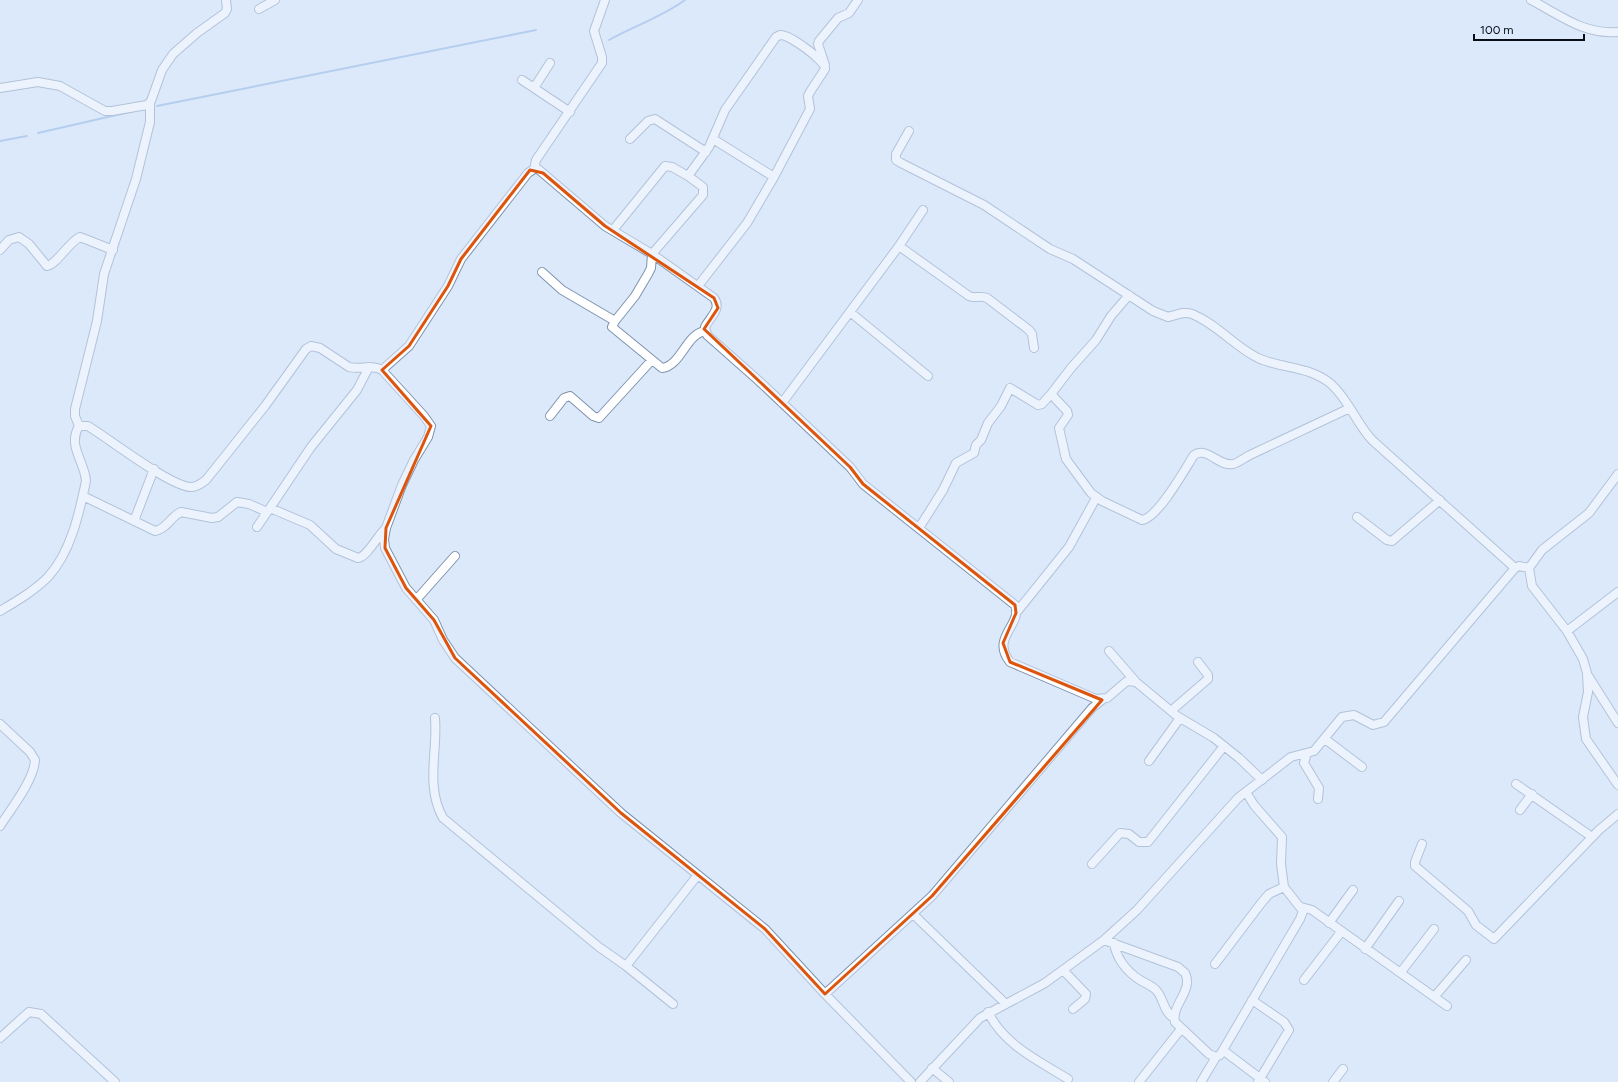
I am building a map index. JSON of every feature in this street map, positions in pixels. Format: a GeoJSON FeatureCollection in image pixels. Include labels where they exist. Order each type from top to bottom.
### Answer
{"type":"FeatureCollection","features":[{"type":"Feature","properties":{"kind":"street"},"geometry":{"type":"LineString","coordinates":[[79,426],[74,416],[75,409],[97,321],[102,281],[136,179],[150,122],[150,103],[165,65],[184,44],[225,13],[227,9],[226,0]]}},
{"type":"Feature","properties":{"kind":"street"},"geometry":{"type":"LineString","coordinates":[[259,9],[275,0]]}},
{"type":"Feature","properties":{"kind":"street"},"geometry":{"type":"LineString","coordinates":[[382,370],[409,346],[448,286],[461,259],[528,173],[534,169],[536,160],[602,63],[602,57],[594,31],[605,0]]}},
{"type":"Feature","properties":{"kind":"street"},"geometry":{"type":"LineString","coordinates":[[698,286],[747,223],[774,177],[810,109],[808,96],[823,74],[825,66],[818,44],[819,41],[838,18],[849,13],[858,0]]}},
{"type":"Feature","properties":{"kind":"street"},"geometry":{"type":"LineString","coordinates":[[1531,0],[1567,21],[1586,29],[1618,32]]}},
{"type":"Feature","properties":{"kind":"street"},"geometry":{"type":"LineString","coordinates":[[688,176],[706,152],[714,138],[717,125],[725,110],[780,35],[788,36],[825,66]]}},
{"type":"Feature","properties":{"kind":"street"},"geometry":{"type":"LineString","coordinates":[[534,88],[550,64]]}},
{"type":"Feature","properties":{"kind":"street"},"geometry":{"type":"LineString","coordinates":[[522,80],[570,112]]}},
{"type":"Feature","properties":{"kind":"street"},"geometry":{"type":"LineString","coordinates":[[0,88],[38,82],[60,86],[105,110],[127,108],[150,103]]}},
{"type":"Feature","properties":{"kind":"street"},"geometry":{"type":"LineString","coordinates":[[630,139],[648,121],[655,119],[706,152]]}},
{"type":"Feature","properties":{"kind":"street"},"geometry":{"type":"LineString","coordinates":[[909,131],[896,154],[896,160],[993,210],[1050,249],[1073,259],[1164,316],[1168,317],[1184,313],[1205,320],[1257,357],[1316,374],[1332,385],[1344,397],[1358,424],[1372,440],[1515,568]]}},
{"type":"Feature","properties":{"kind":"street"},"geometry":{"type":"LineString","coordinates":[[714,138],[774,177]]}},
{"type":"Feature","properties":{"kind":"street"},"geometry":{"type":"LineString","coordinates":[[614,230],[665,166],[672,166],[703,187],[703,195],[652,254],[652,262],[648,274],[631,302],[615,320],[612,327],[614,331],[662,368],[670,366],[697,334],[705,331]]}},
{"type":"Feature","properties":{"kind":"street"},"geometry":{"type":"LineString","coordinates":[[534,169],[542,173],[589,213],[652,254],[714,298],[718,303],[718,308],[707,322],[705,331]]}},
{"type":"Feature","properties":{"kind":"street"},"geometry":{"type":"LineString","coordinates":[[782,402],[899,246],[923,210]]}},
{"type":"Feature","properties":{"kind":"street"},"geometry":{"type":"LineString","coordinates":[[0,250],[9,240],[19,237],[29,244],[47,266],[53,264],[68,245],[80,237],[113,250]]}},
{"type":"Feature","properties":{"kind":"street"},"geometry":{"type":"LineString","coordinates":[[899,246],[969,296],[983,296],[987,298],[1029,330],[1032,334],[1034,348]]}},
{"type":"Feature","properties":{"kind":"street"},"geometry":{"type":"LineString","coordinates":[[542,272],[562,290],[615,320]]}},
{"type":"Feature","properties":{"kind":"street"},"geometry":{"type":"LineString","coordinates":[[919,528],[943,490],[956,463],[974,452],[976,445],[981,440],[988,423],[1002,406],[1010,388],[1038,405],[1042,404],[1096,340],[1111,316],[1129,295]]}},
{"type":"Feature","properties":{"kind":"street"},"geometry":{"type":"LineString","coordinates":[[850,312],[928,376]]}},
{"type":"Feature","properties":{"kind":"street"},"geometry":{"type":"LineString","coordinates":[[705,331],[850,467],[863,484],[1012,601],[1015,604],[1016,614]]}},
{"type":"Feature","properties":{"kind":"street"},"geometry":{"type":"LineString","coordinates":[[79,426],[88,426],[154,469],[183,485],[192,487],[206,480],[261,411],[306,349],[311,346],[320,348],[354,369],[369,367],[382,370],[424,416],[430,426],[428,437],[408,472],[386,528],[384,539],[385,548],[406,588],[434,620],[443,640],[455,658],[620,813],[765,929],[825,994],[911,1082]]}},
{"type":"Feature","properties":{"kind":"street"},"geometry":{"type":"LineString","coordinates":[[550,416],[564,398],[570,396],[592,416],[599,418],[651,361]]}},
{"type":"Feature","properties":{"kind":"street"},"geometry":{"type":"LineString","coordinates":[[257,527],[311,447],[357,390],[369,367]]}},
{"type":"Feature","properties":{"kind":"street"},"geometry":{"type":"LineString","coordinates":[[1051,394],[1067,411],[1068,415],[1059,428],[1066,459],[1096,498],[1137,519],[1147,519],[1166,497],[1194,455],[1198,452],[1202,452],[1226,464],[1235,464],[1250,455],[1350,408]]}},
{"type":"Feature","properties":{"kind":"street"},"geometry":{"type":"LineString","coordinates":[[0,611],[31,592],[47,578],[59,563],[67,548],[83,496],[86,481],[85,472],[76,452],[74,442],[74,436],[79,426]]}},
{"type":"Feature","properties":{"kind":"street"},"geometry":{"type":"LineString","coordinates":[[134,521],[154,469]]}},
{"type":"Feature","properties":{"kind":"street"},"geometry":{"type":"LineString","coordinates":[[1617,475],[1589,513],[1542,550],[1529,568],[1532,586],[1566,631],[1583,659],[1587,673],[1588,692],[1583,717],[1586,739],[1618,784]]}},
{"type":"Feature","properties":{"kind":"street"},"geometry":{"type":"LineString","coordinates":[[83,496],[155,531],[160,530],[173,517],[181,512],[212,518],[218,516],[237,502],[249,504],[310,525],[336,548],[358,558],[365,555],[377,536],[386,528]]}},
{"type":"Feature","properties":{"kind":"street"},"geometry":{"type":"LineString","coordinates":[[1096,498],[1069,546],[1016,614],[1003,643],[1006,656],[1010,662],[1096,700],[1102,700]]}},
{"type":"Feature","properties":{"kind":"street"},"geometry":{"type":"LineString","coordinates":[[1357,517],[1387,540],[1392,541],[1440,500]]}},
{"type":"Feature","properties":{"kind":"street"},"geometry":{"type":"LineString","coordinates":[[416,600],[455,556]]}},
{"type":"Feature","properties":{"kind":"street"},"geometry":{"type":"LineString","coordinates":[[920,1082],[971,1026],[988,1012],[1045,983],[1104,940],[1137,910],[1217,820],[1246,792],[1291,757],[1314,751],[1342,716],[1354,715],[1373,725],[1384,722],[1515,568],[1519,566],[1529,568]]}},
{"type":"Feature","properties":{"kind":"street"},"geometry":{"type":"LineString","coordinates":[[1566,631],[1618,592]]}},
{"type":"Feature","properties":{"kind":"street"},"geometry":{"type":"LineString","coordinates":[[1109,651],[1136,682],[1180,718],[1224,746],[1262,780]]}},
{"type":"Feature","properties":{"kind":"street"},"geometry":{"type":"LineString","coordinates":[[1171,711],[1208,679],[1208,675],[1198,662]]}},
{"type":"Feature","properties":{"kind":"street"},"geometry":{"type":"LineString","coordinates":[[1587,673],[1618,723]]}},
{"type":"Feature","properties":{"kind":"street"},"geometry":{"type":"LineString","coordinates":[[825,994],[932,896],[1092,708],[1102,700],[1112,696],[1127,681],[1136,682]]}},
{"type":"Feature","properties":{"kind":"street"},"geometry":{"type":"LineString","coordinates":[[435,718],[436,734],[432,776],[436,801],[443,818],[599,947],[626,966],[673,1004]]}},
{"type":"Feature","properties":{"kind":"street"},"geometry":{"type":"LineString","coordinates":[[1149,760],[1180,718]]}},
{"type":"Feature","properties":{"kind":"street"},"geometry":{"type":"LineString","coordinates":[[0,724],[30,752],[35,760],[33,770],[23,789],[0,826]]}},
{"type":"Feature","properties":{"kind":"street"},"geometry":{"type":"LineString","coordinates":[[1325,739],[1362,767]]}},
{"type":"Feature","properties":{"kind":"street"},"geometry":{"type":"LineString","coordinates":[[1092,864],[1120,833],[1129,834],[1139,842],[1148,842],[1224,746]]}},
{"type":"Feature","properties":{"kind":"street"},"geometry":{"type":"LineString","coordinates":[[1307,753],[1304,763],[1319,788],[1318,799]]}},
{"type":"Feature","properties":{"kind":"street"},"geometry":{"type":"LineString","coordinates":[[1516,784],[1592,837]]}},
{"type":"Feature","properties":{"kind":"street"},"geometry":{"type":"LineString","coordinates":[[1246,792],[1254,805],[1282,837],[1281,864],[1284,888],[1301,907],[1312,910],[1447,1006]]}},
{"type":"Feature","properties":{"kind":"street"},"geometry":{"type":"LineString","coordinates":[[1520,810],[1532,794]]}},
{"type":"Feature","properties":{"kind":"street"},"geometry":{"type":"LineString","coordinates":[[1422,844],[1415,862],[1415,866],[1468,911],[1476,925],[1494,939],[1592,837],[1618,814]]}},
{"type":"Feature","properties":{"kind":"street"},"geometry":{"type":"LineString","coordinates":[[626,966],[697,876]]}},
{"type":"Feature","properties":{"kind":"street"},"geometry":{"type":"LineString","coordinates":[[1215,964],[1269,894],[1284,888]]}},
{"type":"Feature","properties":{"kind":"street"},"geometry":{"type":"LineString","coordinates":[[1329,923],[1352,890]]}},
{"type":"Feature","properties":{"kind":"street"},"geometry":{"type":"LineString","coordinates":[[1365,949],[1399,901]]}},
{"type":"Feature","properties":{"kind":"street"},"geometry":{"type":"LineString","coordinates":[[1201,1082],[1216,1057],[1224,1051],[1302,915],[1301,907]]}},
{"type":"Feature","properties":{"kind":"street"},"geometry":{"type":"LineString","coordinates":[[913,914],[1006,1004]]}},
{"type":"Feature","properties":{"kind":"street"},"geometry":{"type":"LineString","coordinates":[[1401,972],[1434,929]]}},
{"type":"Feature","properties":{"kind":"street"},"geometry":{"type":"LineString","coordinates":[[1304,980],[1341,932]]}},
{"type":"Feature","properties":{"kind":"street"},"geometry":{"type":"LineString","coordinates":[[1104,940],[1178,967],[1185,973],[1187,976],[1186,989],[1174,1018]]}},
{"type":"Feature","properties":{"kind":"street"},"geometry":{"type":"LineString","coordinates":[[1114,943],[1115,951],[1123,964],[1135,977],[1157,991],[1168,1013],[1174,1018],[1181,1029],[1209,1054],[1216,1057]]}},
{"type":"Feature","properties":{"kind":"street"},"geometry":{"type":"LineString","coordinates":[[1435,996],[1466,960]]}},
{"type":"Feature","properties":{"kind":"street"},"geometry":{"type":"LineString","coordinates":[[1063,970],[1086,994],[1085,998],[1073,1009]]}},
{"type":"Feature","properties":{"kind":"street"},"geometry":{"type":"LineString","coordinates":[[1224,1051],[1261,1081],[1290,1030],[1284,1022],[1252,1000]]}},
{"type":"Feature","properties":{"kind":"street"},"geometry":{"type":"LineString","coordinates":[[0,1038],[29,1012],[41,1014],[116,1082]]}},
{"type":"Feature","properties":{"kind":"street"},"geometry":{"type":"LineString","coordinates":[[988,1012],[994,1023],[1013,1044],[1068,1080]]}},
{"type":"Feature","properties":{"kind":"street"},"geometry":{"type":"LineString","coordinates":[[1139,1082],[1181,1029]]}},
{"type":"Feature","properties":{"kind":"street"},"geometry":{"type":"LineString","coordinates":[[932,1068],[949,1082]]}},
{"type":"Feature","properties":{"kind":"street"},"geometry":{"type":"LineString","coordinates":[[1334,1082],[1343,1068]]}},
{"type":"Feature","properties":{"kind":"highlighted area"},"geometry":{"type":"Polygon","coordinates":[[[530,170],[543,173],[605,226],[714,298],[718,308],[704,329],[850,467],[863,484],[1015,605],[1016,613],[1003,643],[1010,662],[1102,700],[932,896],[825,994],[765,929],[621,813],[455,658],[434,620],[406,588],[385,548],[386,528],[431,426],[382,370],[409,346],[448,286],[461,259],[530,170]]]}},
{"type":"Feature","properties":{"kind":"waterway"},"geometry":{"type":"LineString","coordinates":[[609,40],[667,11],[685,0]]}},
{"type":"Feature","properties":{"kind":"waterway"},"geometry":{"type":"LineString","coordinates":[[157,106],[536,30]]}},
{"type":"Feature","properties":{"kind":"waterway"},"geometry":{"type":"LineString","coordinates":[[38,133],[134,111]]}},
{"type":"Feature","properties":{"kind":"waterway"},"geometry":{"type":"LineString","coordinates":[[0,141],[27,136]]}}]}
